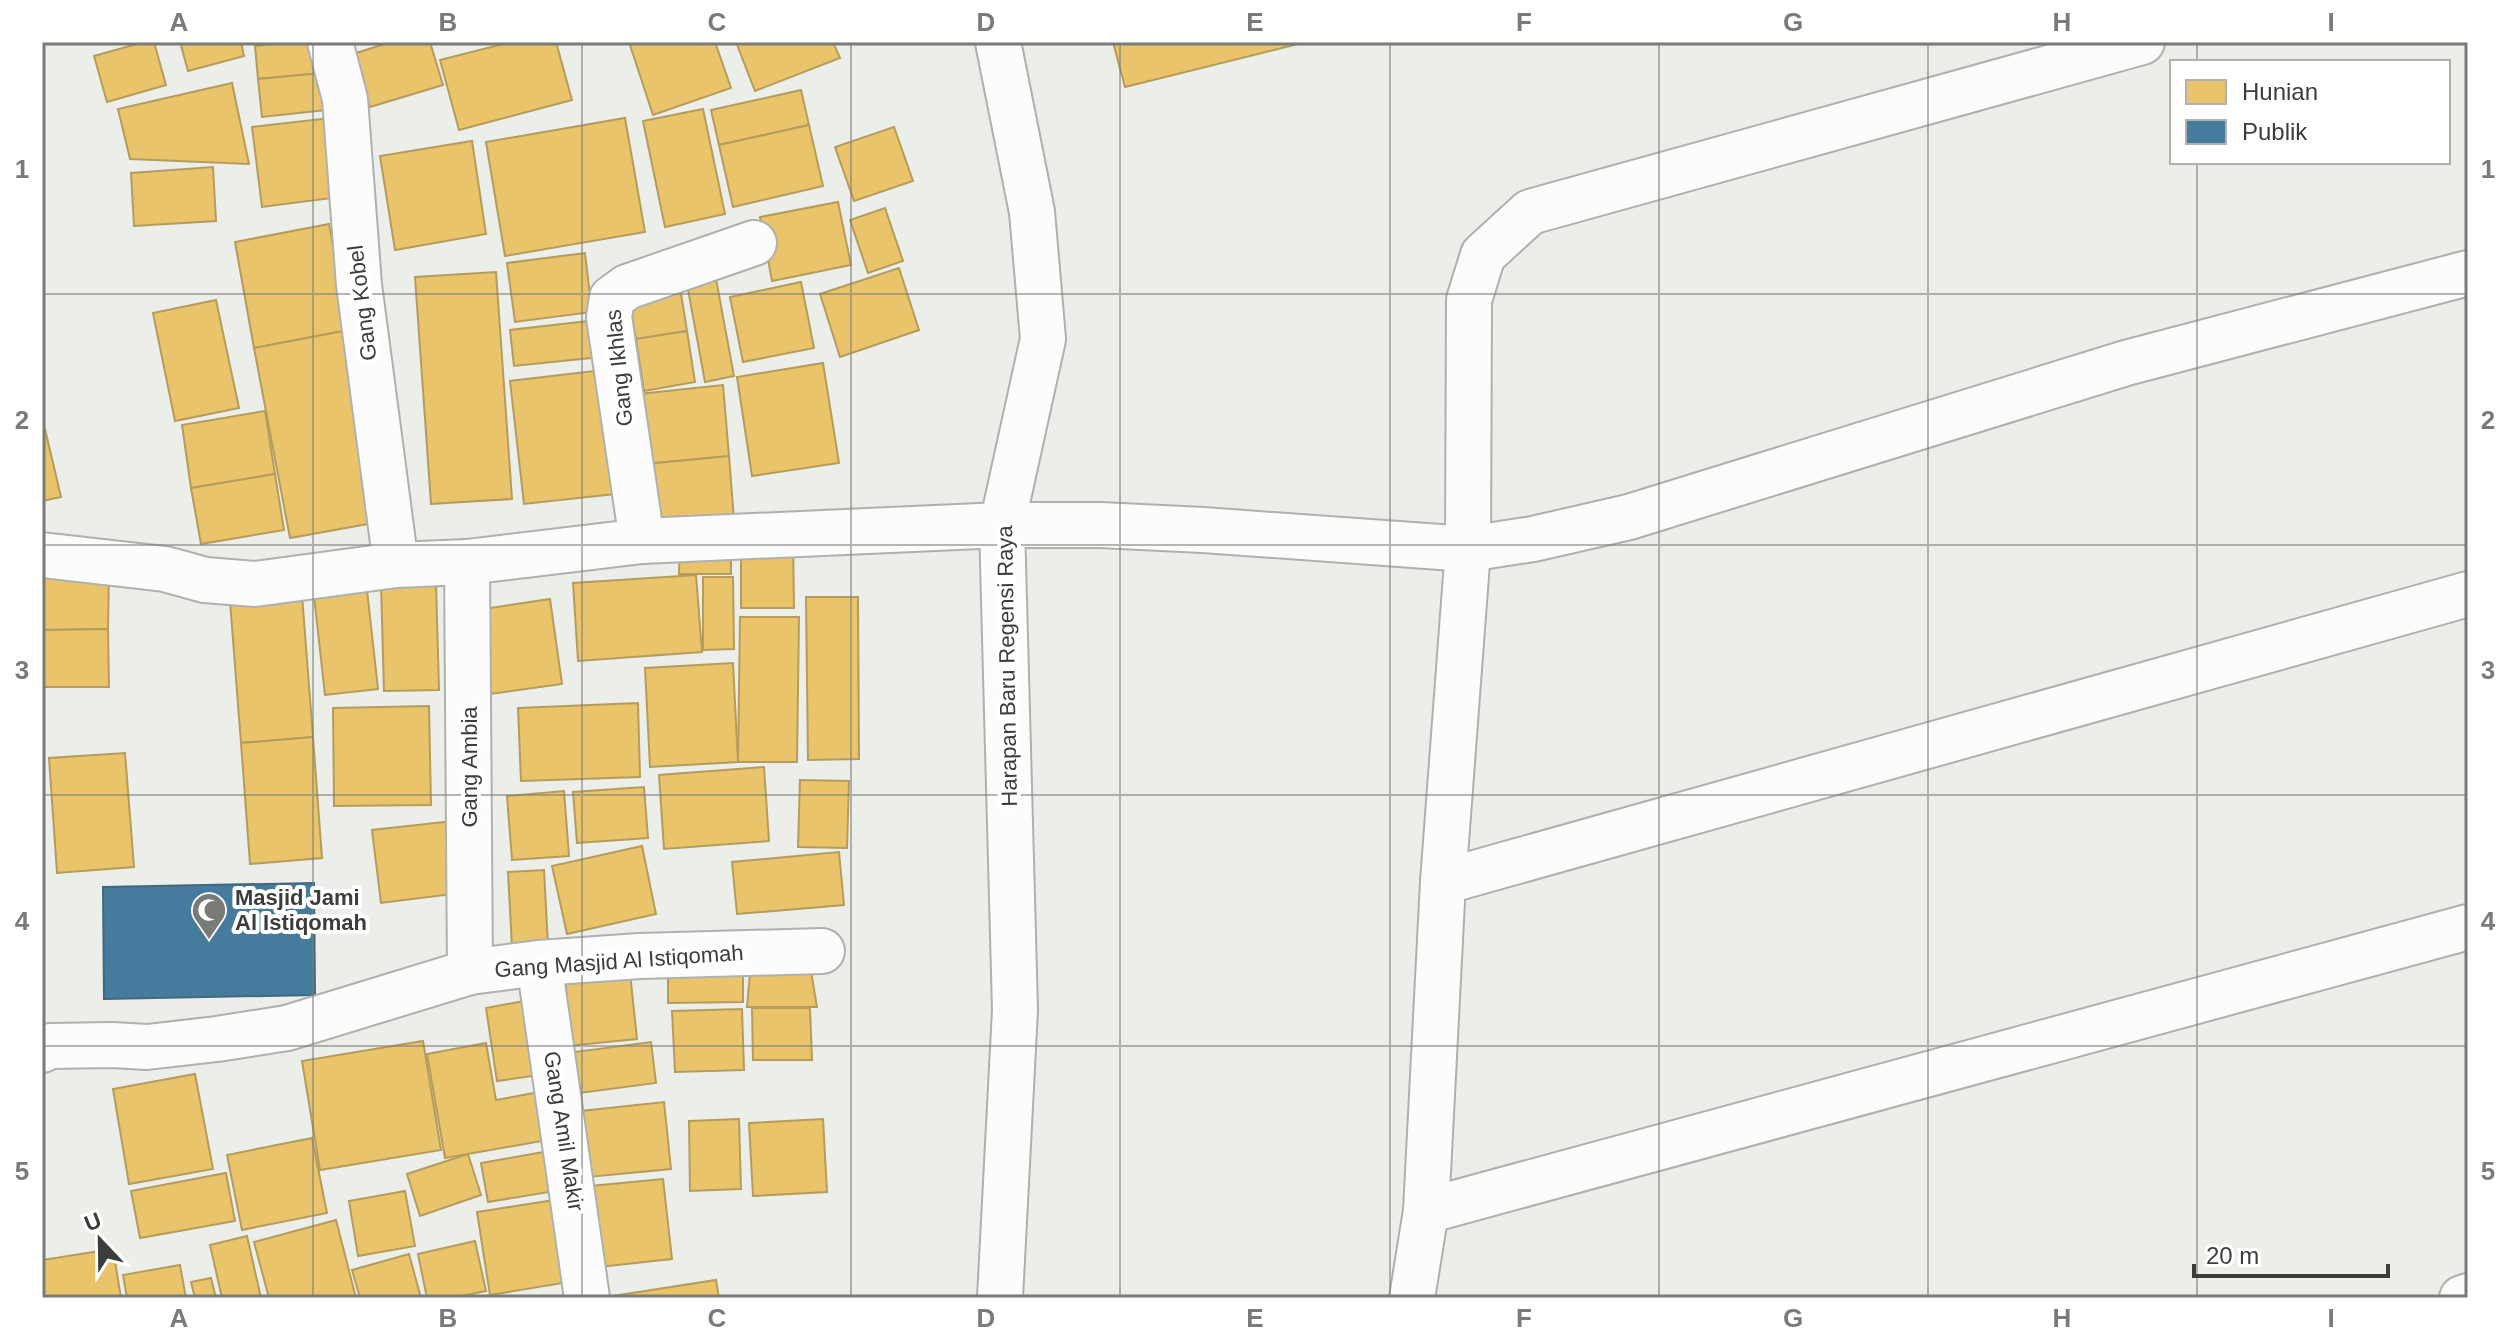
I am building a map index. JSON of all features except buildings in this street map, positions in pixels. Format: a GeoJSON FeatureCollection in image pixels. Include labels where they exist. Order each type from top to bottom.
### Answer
{"type":"FeatureCollection","features":[{"type":"Feature","properties":{"kind":"street","name":"Gang Kobel"},"geometry":{"type":"LineString","coordinates":[[330,42],[345,99],[359,285],[396,565]]}},
{"type":"Feature","properties":{"kind":"street","name":"Harapan Baru Regensi Raya"},"geometry":{"type":"LineString","coordinates":[[998,42],[1032,212],[1043,339],[1002,525],[1015,1010],[1000,1298]]}},
{"type":"Feature","properties":{"kind":"street"},"geometry":{"type":"LineString","coordinates":[[1412,1298],[1426,1211],[1443,882],[1468,549],[1469,300],[1483,255],[1530,212],[2142,42]]}},
{"type":"Feature","properties":{"kind":"street","name":"Gang Ikhlas"},"geometry":{"type":"LineString","coordinates":[[642,541],[609,317],[612,298],[627,287],[754,243]]}},
{"type":"Feature","properties":{"kind":"street"},"geometry":{"type":"LineString","coordinates":[[42,555],[165,569],[205,580],[255,584],[396,565],[467,562],[642,541],[1002,525],[1189,529],[1468,549],[1533,539],[1629,517],[2126,363],[2468,273]]}},
{"type":"Feature","properties":{"kind":"street","name":"Gang Ambia"},"geometry":{"type":"LineString","coordinates":[[467,562],[470,972]]}},
{"type":"Feature","properties":{"kind":"street"},"geometry":{"type":"LineString","coordinates":[[1443,882],[2468,594]]}},
{"type":"Feature","properties":{"kind":"street"},"geometry":{"type":"LineString","coordinates":[[1426,1211],[2468,927]]}},
{"type":"Feature","properties":{"kind":"street","name":"Gang Masjid Al Istiqomah"},"geometry":{"type":"LineString","coordinates":[[42,1050],[50,1046],[147,1047],[287,1028],[470,972],[539,963],[640,956],[822,951]]}},
{"type":"Feature","properties":{"kind":"street","name":"Gang Amil Makir"},"geometry":{"type":"LineString","coordinates":[[539,963],[587,1298]]}},
{"type":"Feature","properties":{"kind":"street"},"geometry":{"type":"LineString","coordinates":[[2462,1298],[2468,1296]]}},
{"type":"Feature","properties":{"kind":"place","name":"Masjid Jami Al Istiqomah"},"geometry":{"type":"Point","coordinates":[209,941]}}]}
